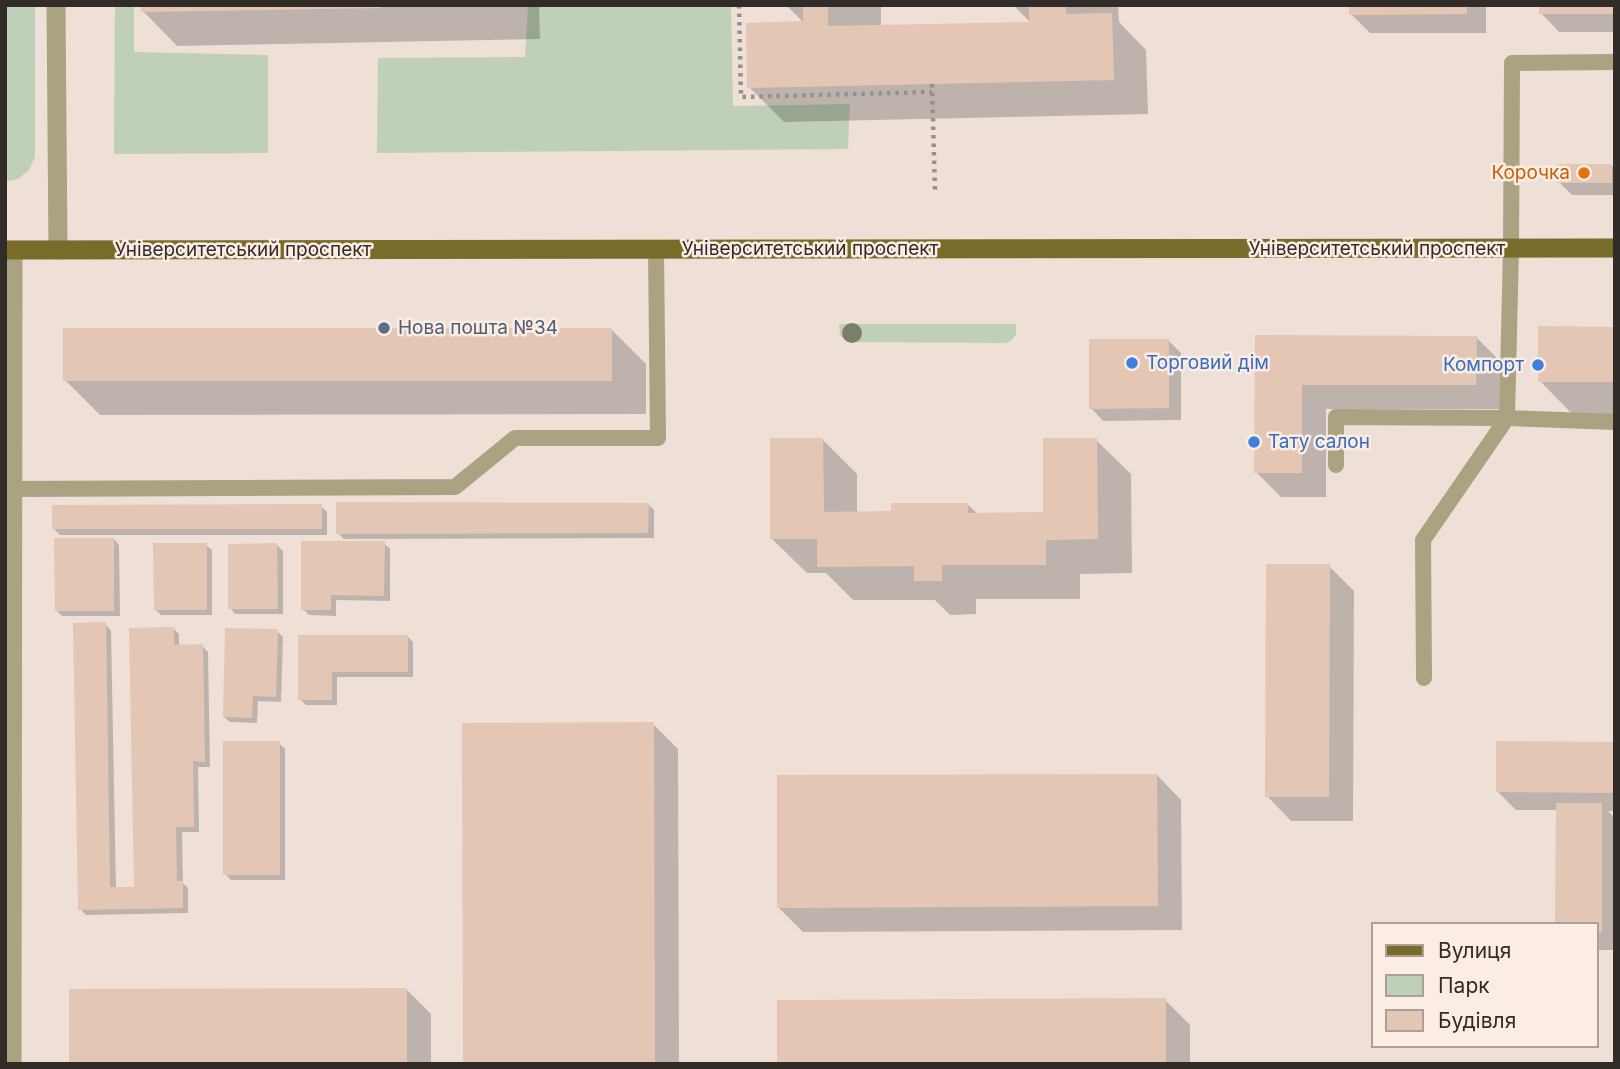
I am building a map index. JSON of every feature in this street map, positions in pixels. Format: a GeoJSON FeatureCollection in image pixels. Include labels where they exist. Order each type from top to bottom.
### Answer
{"type":"FeatureCollection","features":[{"type":"Feature","properties":{"kind":"main road","name":"Університетський проспект"},"geometry":{"type":"LineString","coordinates":[[9,250],[1615,248]]}},
{"type":"Feature","properties":{"kind":"street"},"geometry":{"type":"LineString","coordinates":[[56,5],[58,250]]}},
{"type":"Feature","properties":{"kind":"street"},"geometry":{"type":"LineString","coordinates":[[9,250],[8,809],[12,1064]]}},
{"type":"Feature","properties":{"kind":"lane"},"geometry":{"type":"LineString","coordinates":[[1424,678],[1423,541],[1507,418],[1512,63],[1615,62]]}},
{"type":"Feature","properties":{"kind":"lane"},"geometry":{"type":"LineString","coordinates":[[9,478],[455,487],[515,438],[658,438],[656,249]]}},
{"type":"Feature","properties":{"kind":"lane"},"geometry":{"type":"LineString","coordinates":[[1336,465],[1336,417],[1615,422]]}},
{"type":"Feature","properties":{"kind":"path"},"geometry":{"type":"LineString","coordinates":[[739,5],[741,97],[932,92]]}},
{"type":"Feature","properties":{"kind":"path"},"geometry":{"type":"LineString","coordinates":[[932,84],[935,192]]}},
{"type":"Feature","properties":{"kind":"green space"},"geometry":{"type":"Polygon","coordinates":[[[5,5],[35,5],[35,157],[29,170],[18,179],[5,182],[5,5]]]}},
{"type":"Feature","properties":{"kind":"green space"},"geometry":{"type":"Polygon","coordinates":[[[115,5],[134,5],[134,52],[268,55],[268,153],[114,154],[115,5]]]}},
{"type":"Feature","properties":{"kind":"green space"},"geometry":{"type":"Polygon","coordinates":[[[528,5],[731,5],[733,106],[850,104],[848,149],[377,153],[378,58],[525,57],[528,5]]]}},
{"type":"Feature","properties":{"kind":"green space"},"geometry":{"type":"Polygon","coordinates":[[[839,324],[1016,324],[1016,334],[1006,343],[847,342],[840,335],[839,324]]]}},
{"type":"Feature","properties":{"kind":"building"},"geometry":{"type":"Polygon","coordinates":[[[141,5],[380,5],[380,8],[141,12],[141,5]]]}},
{"type":"Feature","properties":{"kind":"building"},"geometry":{"type":"Polygon","coordinates":[[[803,5],[828,5],[828,26],[1029,22],[1029,5],[1066,5],[1066,14],[1112,13],[1114,80],[747,88],[746,23],[803,21],[803,5]]]}},
{"type":"Feature","properties":{"kind":"building"},"geometry":{"type":"Polygon","coordinates":[[[1349,5],[1467,5],[1467,14],[1349,15],[1349,5]]]}},
{"type":"Feature","properties":{"kind":"building"},"geometry":{"type":"Polygon","coordinates":[[[1539,5],[1615,5],[1615,14],[1539,14],[1539,5]]]}},
{"type":"Feature","properties":{"kind":"building","name":"Корочка"},"geometry":{"type":"Polygon","coordinates":[[[1557,164],[1612,164],[1612,183],[1557,183],[1557,164]]]}},
{"type":"Feature","properties":{"kind":"building"},"geometry":{"type":"Polygon","coordinates":[[[1538,326],[1615,327],[1615,382],[1538,382],[1538,326]]]}},
{"type":"Feature","properties":{"kind":"building"},"geometry":{"type":"Polygon","coordinates":[[[63,328],[612,328],[612,381],[63,381],[63,328]]]}},
{"type":"Feature","properties":{"kind":"building"},"geometry":{"type":"Polygon","coordinates":[[[1255,335],[1477,336],[1476,385],[1302,385],[1302,473],[1254,473],[1255,335]]]}},
{"type":"Feature","properties":{"kind":"building"},"geometry":{"type":"Polygon","coordinates":[[[1089,339],[1169,339],[1169,408],[1089,409],[1089,339]]]}},
{"type":"Feature","properties":{"kind":"building"},"geometry":{"type":"Polygon","coordinates":[[[770,438],[823,438],[824,512],[891,511],[891,503],[968,503],[968,513],[1043,512],[1043,438],[1097,438],[1098,539],[1046,540],[1046,565],[942,565],[942,581],[914,581],[914,566],[817,567],[817,539],[770,539],[770,438]]]}},
{"type":"Feature","properties":{"kind":"building"},"geometry":{"type":"Polygon","coordinates":[[[336,502],[649,503],[648,533],[336,534],[336,502]]]}},
{"type":"Feature","properties":{"kind":"building"},"geometry":{"type":"Polygon","coordinates":[[[322,504],[322,529],[52,529],[52,505],[322,504]]]}},
{"type":"Feature","properties":{"kind":"building"},"geometry":{"type":"Polygon","coordinates":[[[54,538],[114,538],[114,611],[55,611],[54,538]]]}},
{"type":"Feature","properties":{"kind":"building"},"geometry":{"type":"Polygon","coordinates":[[[301,541],[385,541],[384,596],[331,595],[331,610],[301,610],[301,541]]]}},
{"type":"Feature","properties":{"kind":"building"},"geometry":{"type":"Polygon","coordinates":[[[153,543],[207,543],[207,610],[154,610],[153,543]]]}},
{"type":"Feature","properties":{"kind":"building"},"geometry":{"type":"Polygon","coordinates":[[[277,543],[278,609],[228,609],[228,544],[277,543]]]}},
{"type":"Feature","properties":{"kind":"building"},"geometry":{"type":"Polygon","coordinates":[[[1266,564],[1330,564],[1329,797],[1265,797],[1266,564]]]}},
{"type":"Feature","properties":{"kind":"building"},"geometry":{"type":"Polygon","coordinates":[[[106,622],[110,887],[134,887],[129,628],[174,627],[174,645],[203,644],[205,762],[193,761],[194,827],[176,827],[177,881],[183,881],[183,908],[78,910],[73,623],[106,622]]]}},
{"type":"Feature","properties":{"kind":"building"},"geometry":{"type":"Polygon","coordinates":[[[225,628],[278,629],[276,697],[253,696],[252,718],[223,717],[225,628]]]}},
{"type":"Feature","properties":{"kind":"building"},"geometry":{"type":"Polygon","coordinates":[[[298,635],[408,635],[408,672],[332,672],[332,700],[298,700],[298,635]]]}},
{"type":"Feature","properties":{"kind":"building"},"geometry":{"type":"Polygon","coordinates":[[[654,722],[655,1064],[463,1064],[462,723],[654,722]]]}},
{"type":"Feature","properties":{"kind":"building"},"geometry":{"type":"Polygon","coordinates":[[[223,741],[280,741],[280,875],[223,875],[223,741]]]}},
{"type":"Feature","properties":{"kind":"building"},"geometry":{"type":"Polygon","coordinates":[[[1496,741],[1615,742],[1615,793],[1496,792],[1496,741]]]}},
{"type":"Feature","properties":{"kind":"building"},"geometry":{"type":"Polygon","coordinates":[[[1157,774],[1158,906],[777,908],[777,775],[1157,774]]]}},
{"type":"Feature","properties":{"kind":"building"},"geometry":{"type":"Polygon","coordinates":[[[1556,803],[1602,803],[1602,932],[1599,932],[1599,922],[1555,922],[1556,803]]]}},
{"type":"Feature","properties":{"kind":"building"},"geometry":{"type":"Polygon","coordinates":[[[407,988],[407,1064],[69,1064],[69,989],[407,988]]]}},
{"type":"Feature","properties":{"kind":"building"},"geometry":{"type":"Polygon","coordinates":[[[1166,998],[1166,1064],[777,1064],[777,1000],[1166,998]]]}},
{"type":"Feature","properties":{"kind":"place","name":"Корочка"},"geometry":{"type":"Point","coordinates":[1584,173]}},
{"type":"Feature","properties":{"kind":"place","name":"Нова пошта №34"},"geometry":{"type":"Point","coordinates":[384,328]}},
{"type":"Feature","properties":{"kind":"place","name":"Торговий дім"},"geometry":{"type":"Point","coordinates":[1132,363]}},
{"type":"Feature","properties":{"kind":"place","name":"Компорт"},"geometry":{"type":"Point","coordinates":[1538,365]}},
{"type":"Feature","properties":{"kind":"place","name":"Тату салон"},"geometry":{"type":"Point","coordinates":[1254,442]}}]}
